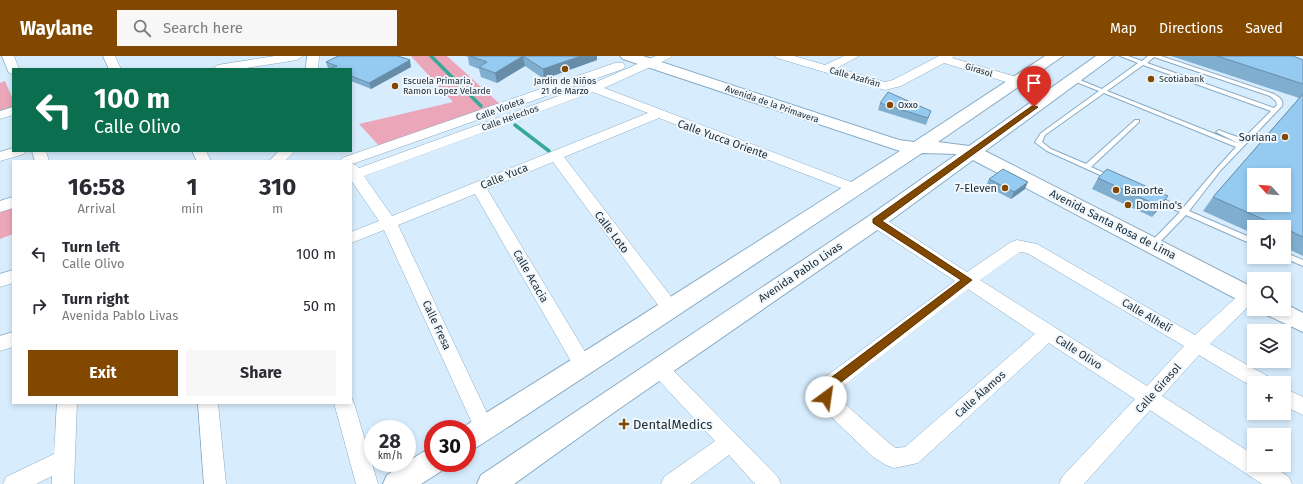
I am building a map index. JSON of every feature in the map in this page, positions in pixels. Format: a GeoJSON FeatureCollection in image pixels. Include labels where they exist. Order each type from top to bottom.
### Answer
{"type":"FeatureCollection","features":[{"type":"Feature","properties":{"kind":"main road"},"geometry":{"type":"LineString","coordinates":[[476,433],[629,337],[670,308],[1055,56]]}},
{"type":"Feature","properties":{"kind":"main road","name":"Avenida Pablo Livas"},"geometry":{"type":"LineString","coordinates":[[491,484],[876,221],[1106,56]]}},
{"type":"Feature","properties":{"kind":"main road","name":"Avenida de la Primavera"},"geometry":{"type":"LineString","coordinates":[[652,58],[889,142],[924,143],[957,148],[978,148]]}},
{"type":"Feature","properties":{"kind":"main road","name":"Avenida Santa Rosa de Lima"},"geometry":{"type":"LineString","coordinates":[[978,148],[1157,240],[1247,289]]}},
{"type":"Feature","properties":{"kind":"main road"},"geometry":{"type":"LineString","coordinates":[[1291,302],[1303,308]]}},
{"type":"Feature","properties":{"kind":"main road"},"geometry":{"type":"LineString","coordinates":[[1290,316],[1303,323]]}},
{"type":"Feature","properties":{"kind":"main road"},"geometry":{"type":"LineString","coordinates":[[397,484],[424,467]]}},
{"type":"Feature","properties":{"kind":"street"},"geometry":{"type":"LineString","coordinates":[[8,56],[12,68]]}},
{"type":"Feature","properties":{"kind":"street"},"geometry":{"type":"LineString","coordinates":[[111,61],[124,56]]}},
{"type":"Feature","properties":{"kind":"street"},"geometry":{"type":"LineString","coordinates":[[224,68],[297,56]]}},
{"type":"Feature","properties":{"kind":"street"},"geometry":{"type":"LineString","coordinates":[[312,68],[313,56]]}},
{"type":"Feature","properties":{"kind":"street","name":"Calle Azafrán"},"geometry":{"type":"LineString","coordinates":[[781,56],[885,86],[897,83],[946,57]]}},
{"type":"Feature","properties":{"kind":"street"},"geometry":{"type":"LineString","coordinates":[[826,69],[853,56]]}},
{"type":"Feature","properties":{"kind":"street","name":"Girasol"},"geometry":{"type":"LineString","coordinates":[[946,57],[1016,81]]}},
{"type":"Feature","properties":{"kind":"street","name":"Calle Helechos"},"geometry":{"type":"LineString","coordinates":[[352,166],[593,88],[652,58]]}},
{"type":"Feature","properties":{"kind":"street","name":"Calle Violeta"},"geometry":{"type":"LineString","coordinates":[[352,166],[652,58]]}},
{"type":"Feature","properties":{"kind":"street"},"geometry":{"type":"LineString","coordinates":[[0,78],[12,74]]}},
{"type":"Feature","properties":{"kind":"street","name":"Calle Yucca Oriente"},"geometry":{"type":"LineString","coordinates":[[593,88],[854,188]]}},
{"type":"Feature","properties":{"kind":"street"},"geometry":{"type":"LineString","coordinates":[[0,115],[12,111]]}},
{"type":"Feature","properties":{"kind":"street","name":"Calle Yuca"},"geometry":{"type":"LineString","coordinates":[[352,238],[658,114]]}},
{"type":"Feature","properties":{"kind":"street"},"geometry":{"type":"LineString","coordinates":[[0,157],[16,152]]}},
{"type":"Feature","properties":{"kind":"street"},"geometry":{"type":"LineString","coordinates":[[277,160],[287,152]]}},
{"type":"Feature","properties":{"kind":"street","name":"Calle Loto"},"geometry":{"type":"LineString","coordinates":[[555,156],[670,308]]}},
{"type":"Feature","properties":{"kind":"street","name":"Calle Fresa"},"geometry":{"type":"LineString","coordinates":[[352,170],[389,223],[484,428]]}},
{"type":"Feature","properties":{"kind":"street","name":"Calle Acacia"},"geometry":{"type":"LineString","coordinates":[[478,186],[583,365]]}},
{"type":"Feature","properties":{"kind":"street"},"geometry":{"type":"LineString","coordinates":[[0,207],[12,202]]}},
{"type":"Feature","properties":{"kind":"street","name":"Calle Olivo"},"geometry":{"type":"LineString","coordinates":[[876,221],[1049,332],[1280,484]]}},
{"type":"Feature","properties":{"kind":"street","name":"Calle Alhelí"},"geometry":{"type":"LineString","coordinates":[[968,280],[1013,247],[1022,246],[1031,248],[1250,376]]}},
{"type":"Feature","properties":{"kind":"street"},"geometry":{"type":"LineString","coordinates":[[0,281],[12,276]]}},
{"type":"Feature","properties":{"kind":"street","name":"Calle Álamos"},"geometry":{"type":"LineString","coordinates":[[968,280],[832,383],[826,393],[828,401],[881,450],[894,458],[910,456],[1049,332]]}},
{"type":"Feature","properties":{"kind":"street","name":"Calle Girasol"},"geometry":{"type":"LineString","coordinates":[[1070,484],[1197,345],[1247,297]]}},
{"type":"Feature","properties":{"kind":"street"},"geometry":{"type":"LineString","coordinates":[[0,344],[12,339]]}},
{"type":"Feature","properties":{"kind":"street"},"geometry":{"type":"LineString","coordinates":[[659,368],[770,484]]}},
{"type":"Feature","properties":{"kind":"street"},"geometry":{"type":"LineString","coordinates":[[1291,400],[1303,407]]}},
{"type":"Feature","properties":{"kind":"street"},"geometry":{"type":"LineString","coordinates":[[63,484],[67,404]]}},
{"type":"Feature","properties":{"kind":"street"},"geometry":{"type":"LineString","coordinates":[[208,404],[215,484]]}},
{"type":"Feature","properties":{"kind":"street"},"geometry":{"type":"LineString","coordinates":[[344,404],[367,484]]}},
{"type":"Feature","properties":{"kind":"street"},"geometry":{"type":"LineString","coordinates":[[672,484],[730,442]]}},
{"type":"Feature","properties":{"kind":"street"},"geometry":{"type":"LineString","coordinates":[[14,484],[64,459]]}},
{"type":"Feature","properties":{"kind":"lane"},"geometry":{"type":"LineString","coordinates":[[1123,56],[1274,110]]}},
{"type":"Feature","properties":{"kind":"lane"},"geometry":{"type":"LineString","coordinates":[[1122,183],[1049,150],[1038,142],[1043,134],[1152,56]]}},
{"type":"Feature","properties":{"kind":"lane"},"geometry":{"type":"LineString","coordinates":[[1156,56],[1272,95],[1280,102],[1194,197],[1185,211],[1157,240]]}},
{"type":"Feature","properties":{"kind":"lane"},"geometry":{"type":"LineString","coordinates":[[1075,78],[1242,144]]}},
{"type":"Feature","properties":{"kind":"lane"},"geometry":{"type":"LineString","coordinates":[[1087,167],[1137,121]]}},
{"type":"Feature","properties":{"kind":"lane"},"geometry":{"type":"LineString","coordinates":[[1150,196],[1247,239]]}},
{"type":"Feature","properties":{"kind":"lane"},"geometry":{"type":"LineString","coordinates":[[1291,258],[1303,263]]}},
{"type":"Feature","properties":{"kind":"shaded area"},"geometry":{"type":"Polygon","coordinates":[[[411,56],[447,56],[501,105],[382,149],[359,124],[453,102],[411,56]]]}},
{"type":"Feature","properties":{"kind":"shaded area"},"geometry":{"type":"Polygon","coordinates":[[[5,81],[12,98],[12,108],[0,112],[0,83],[5,81]]]}},
{"type":"Feature","properties":{"kind":"shaded area"},"geometry":{"type":"Polygon","coordinates":[[[12,206],[12,234],[0,239],[0,211],[12,206]]]}},
{"type":"Feature","properties":{"kind":"building"},"geometry":{"type":"Polygon","coordinates":[[[338,56],[398,56],[410,60],[369,83],[352,76],[352,68],[332,68],[337,66],[326,62],[338,56]]]}},
{"type":"Feature","properties":{"kind":"building"},"geometry":{"type":"Polygon","coordinates":[[[470,56],[523,56],[495,73],[479,67],[487,62],[470,56]]]}},
{"type":"Feature","properties":{"kind":"building"},"geometry":{"type":"Polygon","coordinates":[[[523,56],[581,56],[543,69],[523,56]]]}},
{"type":"Feature","properties":{"kind":"building"},"geometry":{"type":"Polygon","coordinates":[[[1217,56],[1293,56],[1303,60],[1303,84],[1217,56]]]}},
{"type":"Feature","properties":{"kind":"building"},"geometry":{"type":"Polygon","coordinates":[[[888,92],[931,111],[928,118],[880,103],[888,92]]]}},
{"type":"Feature","properties":{"kind":"building"},"geometry":{"type":"Polygon","coordinates":[[[1303,94],[1303,237],[1291,231],[1291,220],[1265,220],[1247,212],[1213,197],[1303,94]]]}},
{"type":"Feature","properties":{"kind":"building"},"geometry":{"type":"Polygon","coordinates":[[[1003,169],[1028,182],[1014,192],[989,179],[1003,169]]]}},
{"type":"Feature","properties":{"kind":"building"},"geometry":{"type":"Polygon","coordinates":[[[1107,169],[1168,196],[1159,206],[1098,178],[1107,169]]]}},
{"type":"Feature","properties":{"kind":"waterway"},"geometry":{"type":"LineString","coordinates":[[431,56],[481,106]]}},
{"type":"Feature","properties":{"kind":"waterway"},"geometry":{"type":"LineString","coordinates":[[515,125],[549,151]]}},
{"type":"Feature","properties":{"kind":"place","name":"Jardin de Niños 21 de Marzo"},"geometry":{"type":"Point","coordinates":[565,69]}},
{"type":"Feature","properties":{"kind":"place","name":"Scotiabank"},"geometry":{"type":"Point","coordinates":[1151,79]}},
{"type":"Feature","properties":{"kind":"place","name":"Escuela Primaria, Ramon Lopez Velarde"},"geometry":{"type":"Point","coordinates":[395,86]}},
{"type":"Feature","properties":{"kind":"place","name":"Oxxo"},"geometry":{"type":"Point","coordinates":[890,105]}},
{"type":"Feature","properties":{"kind":"place","name":"Soriana"},"geometry":{"type":"Point","coordinates":[1285,137]}},
{"type":"Feature","properties":{"kind":"place","name":"7-Eleven"},"geometry":{"type":"Point","coordinates":[1005,188]}},
{"type":"Feature","properties":{"kind":"place","name":"Banorte"},"geometry":{"type":"Point","coordinates":[1116,190]}},
{"type":"Feature","properties":{"kind":"place","name":"Domino's"},"geometry":{"type":"Point","coordinates":[1128,205]}},
{"type":"Feature","properties":{"kind":"place","name":"DentalMedics"},"geometry":{"type":"Point","coordinates":[624,424]}},
{"type":"Feature","properties":{"kind":"route"},"geometry":{"type":"LineString","coordinates":[[826,397],[827,388],[832,383],[968,280],[876,221],[1034,107]]}}]}
